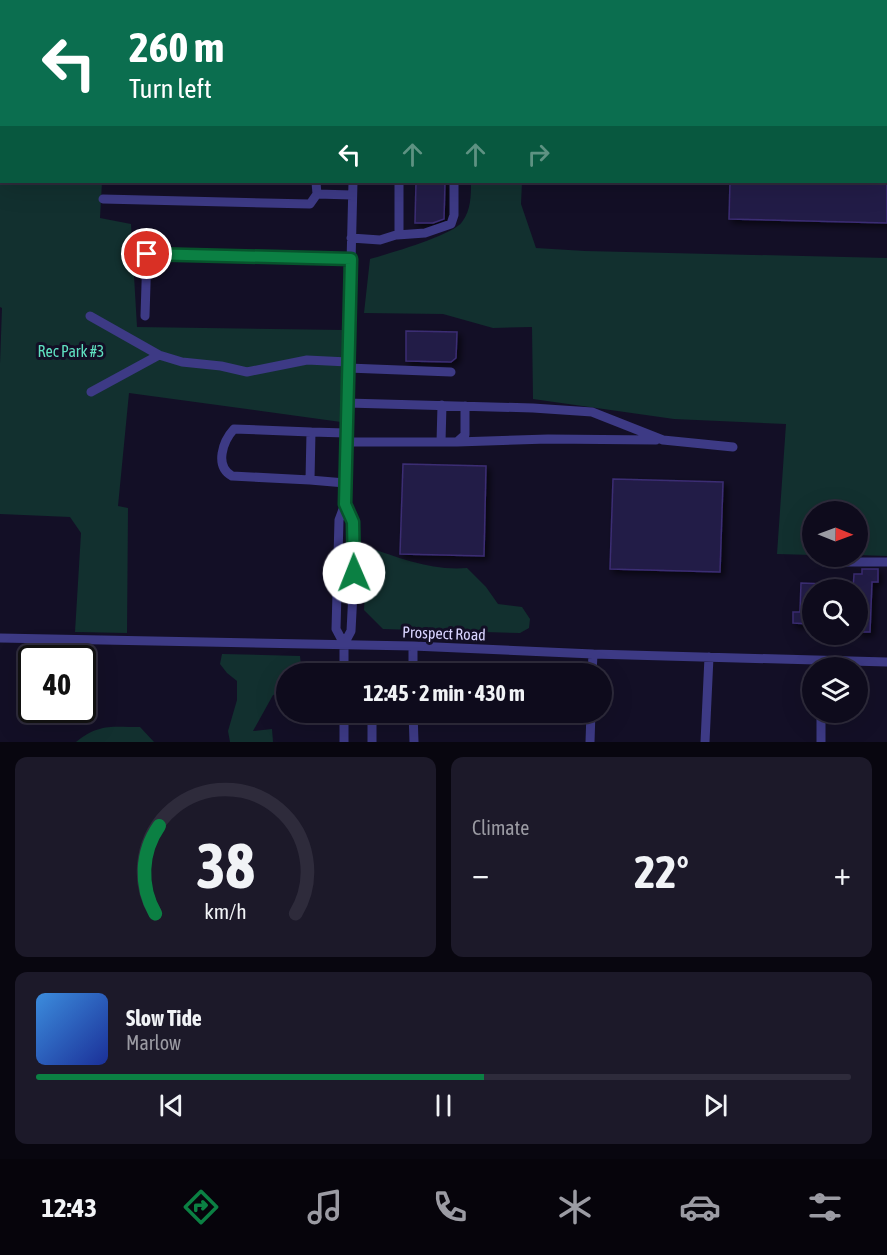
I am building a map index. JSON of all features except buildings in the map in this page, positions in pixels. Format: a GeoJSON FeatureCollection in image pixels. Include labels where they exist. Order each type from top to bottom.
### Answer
{"type":"FeatureCollection","features":[{"type":"Feature","properties":{"kind":"street"},"geometry":{"type":"LineString","coordinates":[[103,200],[310,204],[316,194],[316,183]]}},
{"type":"Feature","properties":{"kind":"street"},"geometry":{"type":"LineString","coordinates":[[344,663],[344,644],[336,628],[339,520],[345,504],[353,183]]}},
{"type":"Feature","properties":{"kind":"street"},"geometry":{"type":"LineString","coordinates":[[397,235],[399,183]]}},
{"type":"Feature","properties":{"kind":"street"},"geometry":{"type":"LineString","coordinates":[[351,238],[380,240],[397,235],[425,234],[451,224],[454,215],[454,183]]}},
{"type":"Feature","properties":{"kind":"street"},"geometry":{"type":"LineString","coordinates":[[316,194],[352,195]]}},
{"type":"Feature","properties":{"kind":"street"},"geometry":{"type":"LineString","coordinates":[[145,316],[147,254],[351,259]]}},
{"type":"Feature","properties":{"kind":"street"},"geometry":{"type":"LineString","coordinates":[[90,316],[159,355],[182,362],[221,366],[247,372],[307,360],[451,372]]}},
{"type":"Feature","properties":{"kind":"street"},"geometry":{"type":"LineString","coordinates":[[91,392],[159,355]]}},
{"type":"Feature","properties":{"kind":"street"},"geometry":{"type":"LineString","coordinates":[[347,403],[533,408],[592,412],[663,440]]}},
{"type":"Feature","properties":{"kind":"street"},"geometry":{"type":"LineString","coordinates":[[441,442],[442,405]]}},
{"type":"Feature","properties":{"kind":"street"},"geometry":{"type":"LineString","coordinates":[[457,442],[465,435],[465,406]]}},
{"type":"Feature","properties":{"kind":"street"},"geometry":{"type":"LineString","coordinates":[[345,483],[232,476],[223,468],[221,459],[223,447],[228,435],[234,429],[311,432],[346,437],[441,442],[548,439],[663,440],[733,447]]}},
{"type":"Feature","properties":{"kind":"street"},"geometry":{"type":"LineString","coordinates":[[310,480],[311,432]]}},
{"type":"Feature","properties":{"kind":"street"},"geometry":{"type":"LineString","coordinates":[[344,644],[351,631],[354,573],[353,522],[345,504]]}},
{"type":"Feature","properties":{"kind":"street"},"geometry":{"type":"LineString","coordinates":[[868,562],[887,562]]}},
{"type":"Feature","properties":{"kind":"street","name":"Prospect Road"},"geometry":{"type":"LineString","coordinates":[[0,638],[413,646],[802,663]]}},
{"type":"Feature","properties":{"kind":"street"},"geometry":{"type":"LineString","coordinates":[[413,646],[413,663]]}},
{"type":"Feature","properties":{"kind":"street"},"geometry":{"type":"LineString","coordinates":[[592,654],[592,663]]}},
{"type":"Feature","properties":{"kind":"street"},"geometry":{"type":"LineString","coordinates":[[705,742],[709,657]]}},
{"type":"Feature","properties":{"kind":"street","name":"Prospect Road"},"geometry":{"type":"LineString","coordinates":[[868,663],[887,662]]}},
{"type":"Feature","properties":{"kind":"street"},"geometry":{"type":"LineString","coordinates":[[344,723],[344,742]]}},
{"type":"Feature","properties":{"kind":"street"},"geometry":{"type":"LineString","coordinates":[[372,723],[372,742]]}},
{"type":"Feature","properties":{"kind":"street"},"geometry":{"type":"LineString","coordinates":[[413,723],[414,742]]}},
{"type":"Feature","properties":{"kind":"street"},"geometry":{"type":"LineString","coordinates":[[590,742],[591,723]]}},
{"type":"Feature","properties":{"kind":"street"},"geometry":{"type":"LineString","coordinates":[[821,723],[821,742]]}},
{"type":"Feature","properties":{"kind":"green space","name":"Rec Park #3"},"geometry":{"type":"Polygon","coordinates":[[[0,183],[102,183],[100,218],[131,224],[137,327],[344,330],[341,422],[129,393],[118,506],[128,508],[127,633],[75,632],[81,533],[70,517],[0,514],[2,308],[0,307],[0,183]]]}},
{"type":"Feature","properties":{"kind":"green space"},"geometry":{"type":"Polygon","coordinates":[[[471,183],[522,183],[521,204],[536,248],[887,258],[887,556],[868,555],[868,501],[802,501],[802,555],[777,554],[786,424],[674,419],[533,399],[532,327],[493,328],[443,314],[364,313],[370,259],[446,233],[462,222],[469,208],[471,183]]]}},
{"type":"Feature","properties":{"kind":"green space"},"geometry":{"type":"Polygon","coordinates":[[[367,547],[429,566],[467,568],[486,587],[498,604],[522,607],[530,619],[529,628],[520,633],[383,629],[364,610],[367,547]]]}},
{"type":"Feature","properties":{"kind":"green space"},"geometry":{"type":"Polygon","coordinates":[[[222,654],[300,656],[301,663],[276,663],[276,694],[273,695],[253,731],[272,729],[273,742],[230,742],[228,731],[237,700],[237,681],[220,664],[222,654]]]}},
{"type":"Feature","properties":{"kind":"green space"},"geometry":{"type":"Polygon","coordinates":[[[106,727],[140,727],[154,742],[76,742],[106,727]]]}},
{"type":"Feature","properties":{"kind":"route"},"geometry":{"type":"LineString","coordinates":[[147,254],[351,259],[345,504],[353,522],[354,573]]}}]}
